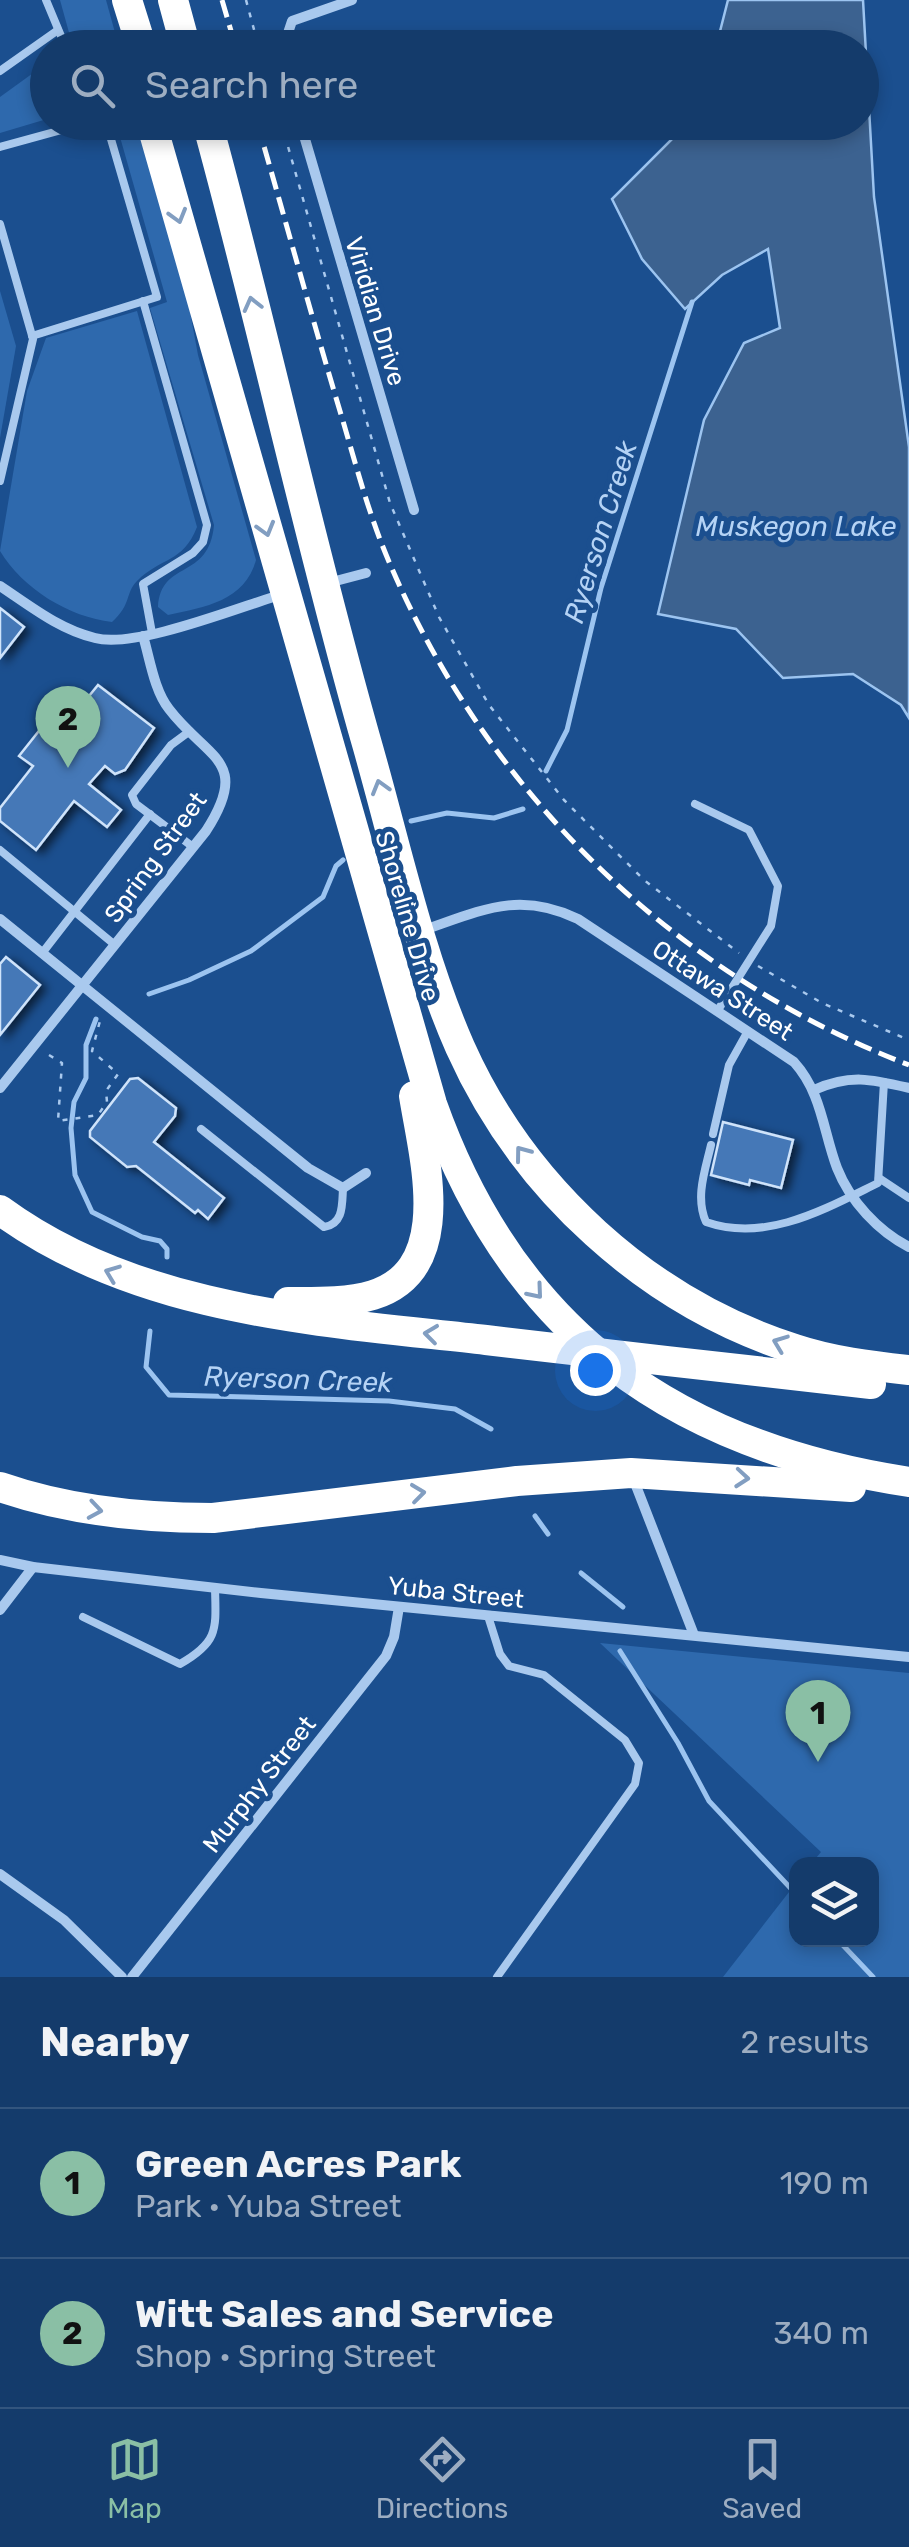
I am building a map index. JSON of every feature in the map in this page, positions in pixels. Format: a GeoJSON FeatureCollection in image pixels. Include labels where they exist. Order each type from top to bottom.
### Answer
{"type":"FeatureCollection","features":[{"type":"Feature","properties":{"kind":"highway"},"geometry":{"type":"LineString","coordinates":[[115,0],[124,30]]}},
{"type":"Feature","properties":{"kind":"highway"},"geometry":{"type":"LineString","coordinates":[[127,0],[136,30]]}},
{"type":"Feature","properties":{"kind":"highway"},"geometry":{"type":"LineString","coordinates":[[173,0],[181,30]]}},
{"type":"Feature","properties":{"kind":"highway","name":"Shoreline Drive"},"geometry":{"type":"LineString","coordinates":[[156,140],[402,1004],[446,1144],[481,1217],[537,1294],[567,1327],[680,1412],[726,1434],[812,1462],[909,1482]]}},
{"type":"Feature","properties":{"kind":"highway"},"geometry":{"type":"LineString","coordinates":[[169,140],[181,167],[203,166],[210,140]]}},
{"type":"Feature","properties":{"kind":"highway","name":"Shoreline Drive"},"geometry":{"type":"LineString","coordinates":[[212,140],[322,584],[421,931],[459,1044],[496,1115],[573,1214],[613,1250],[685,1299],[795,1349],[836,1360],[909,1370]]}},
{"type":"Feature","properties":{"kind":"highway"},"geometry":{"type":"LineString","coordinates":[[221,370],[242,360],[254,368],[284,477],[322,584]]}},
{"type":"Feature","properties":{"kind":"highway"},"geometry":{"type":"LineString","coordinates":[[312,692],[340,747],[396,935],[407,944],[421,931]]}},
{"type":"Feature","properties":{"kind":"highway"},"geometry":{"type":"LineString","coordinates":[[232,1304],[370,1296],[385,1290],[410,1270],[425,1237],[429,1201],[402,1004]]}},
{"type":"Feature","properties":{"kind":"highway"},"geometry":{"type":"LineString","coordinates":[[0,1210],[91,1264],[158,1288],[232,1304],[322,1321],[676,1365],[909,1388]]}},
{"type":"Feature","properties":{"kind":"highway"},"geometry":{"type":"LineString","coordinates":[[0,1487],[98,1511],[164,1518],[214,1518],[517,1481],[630,1473],[909,1490]]}},
{"type":"Feature","properties":{"kind":"street"},"geometry":{"type":"LineString","coordinates":[[289,30],[292,20],[352,0]]}},
{"type":"Feature","properties":{"kind":"street","name":"Viridian Drive"},"geometry":{"type":"LineString","coordinates":[[305,140],[414,510]]}},
{"type":"Feature","properties":{"kind":"street"},"geometry":{"type":"LineString","coordinates":[[322,584],[366,573]]}},
{"type":"Feature","properties":{"kind":"street"},"geometry":{"type":"LineString","coordinates":[[0,586],[71,631],[108,641],[147,635],[284,594]]}},
{"type":"Feature","properties":{"kind":"street","name":"Spring Street"},"geometry":{"type":"LineString","coordinates":[[0,1088],[220,809],[226,782],[216,758],[161,696],[147,635]]}},
{"type":"Feature","properties":{"kind":"street","name":"Ottawa Street"},"geometry":{"type":"LineString","coordinates":[[421,931],[510,902],[546,906],[578,919],[794,1062],[814,1090],[837,1168],[853,1196],[876,1224],[909,1246]]}},
{"type":"Feature","properties":{"kind":"street"},"geometry":{"type":"LineString","coordinates":[[0,918],[308,1168],[344,1188],[366,1173]]}},
{"type":"Feature","properties":{"kind":"street"},"geometry":{"type":"LineString","coordinates":[[814,1090],[837,1080],[867,1078],[909,1088]]}},
{"type":"Feature","properties":{"kind":"street"},"geometry":{"type":"LineString","coordinates":[[630,1473],[694,1635]]}},
{"type":"Feature","properties":{"kind":"street","name":"Yuba Street"},"geometry":{"type":"LineString","coordinates":[[0,1560],[216,1588],[909,1656]]}},
{"type":"Feature","properties":{"kind":"street"},"geometry":{"type":"LineString","coordinates":[[0,1610],[33,1567]]}},
{"type":"Feature","properties":{"kind":"street","name":"Murphy Street"},"geometry":{"type":"LineString","coordinates":[[132,1977],[386,1656],[399,1607]]}},
{"type":"Feature","properties":{"kind":"street"},"geometry":{"type":"LineString","coordinates":[[0,1874],[64,1920],[122,1977]]}},
{"type":"Feature","properties":{"kind":"lane"},"geometry":{"type":"LineString","coordinates":[[46,0],[58,30]]}},
{"type":"Feature","properties":{"kind":"lane"},"geometry":{"type":"LineString","coordinates":[[0,71],[30,50]]}},
{"type":"Feature","properties":{"kind":"lane"},"geometry":{"type":"LineString","coordinates":[[0,147],[30,139]]}},
{"type":"Feature","properties":{"kind":"lane"},"geometry":{"type":"LineString","coordinates":[[32,336],[157,297],[111,140]]}},
{"type":"Feature","properties":{"kind":"lane"},"geometry":{"type":"LineString","coordinates":[[0,224],[32,336],[0,481]]}},
{"type":"Feature","properties":{"kind":"lane"},"geometry":{"type":"LineString","coordinates":[[142,302],[206,526],[203,542],[143,584],[147,635]]}},
{"type":"Feature","properties":{"kind":"lane"},"geometry":{"type":"LineString","coordinates":[[190,730],[171,745],[132,795],[136,804],[193,847]]}},
{"type":"Feature","properties":{"kind":"lane"},"geometry":{"type":"LineString","coordinates":[[696,804],[748,830],[778,886],[772,926],[718,1010]]}},
{"type":"Feature","properties":{"kind":"lane"},"geometry":{"type":"LineString","coordinates":[[43,952],[150,814]]}},
{"type":"Feature","properties":{"kind":"lane"},"geometry":{"type":"LineString","coordinates":[[0,850],[115,945]]}},
{"type":"Feature","properties":{"kind":"lane"},"geometry":{"type":"LineString","coordinates":[[713,1134],[729,1065],[749,1030]]}},
{"type":"Feature","properties":{"kind":"lane"},"geometry":{"type":"LineString","coordinates":[[711,1145],[701,1186],[700,1208],[706,1222],[755,1230],[784,1224],[878,1183],[884,1082]]}},
{"type":"Feature","properties":{"kind":"lane"},"geometry":{"type":"LineString","coordinates":[[201,1129],[324,1227],[336,1222],[341,1214],[344,1188]]}},
{"type":"Feature","properties":{"kind":"lane"},"geometry":{"type":"LineString","coordinates":[[879,1178],[909,1198]]}},
{"type":"Feature","properties":{"kind":"lane"},"geometry":{"type":"LineString","coordinates":[[83,1616],[180,1664],[203,1651],[216,1630],[216,1588]]}},
{"type":"Feature","properties":{"kind":"lane"},"geometry":{"type":"LineString","coordinates":[[488,1616],[500,1654],[509,1666],[544,1675],[559,1686],[625,1740],[639,1762],[635,1784],[498,1977]]}},
{"type":"Feature","properties":{"kind":"path"},"geometry":{"type":"LineString","coordinates":[[246,0],[254,30]]}},
{"type":"Feature","properties":{"kind":"path"},"geometry":{"type":"LineString","coordinates":[[519,746],[564,800],[644,880],[750,960],[822,1002],[909,1040]]}},
{"type":"Feature","properties":{"kind":"path"},"geometry":{"type":"LineString","coordinates":[[50,1054],[62,1063],[58,1121],[98,1114],[107,1102],[106,1091],[118,1074],[92,1051],[100,1017]]}},
{"type":"Feature","properties":{"kind":"shaded area"},"geometry":{"type":"Polygon","coordinates":[[[60,0],[106,0],[114,30],[68,30],[60,0]]]}},
{"type":"Feature","properties":{"kind":"shaded area"},"geometry":{"type":"Polygon","coordinates":[[[30,75],[30,124],[0,133],[0,97],[30,75]]]}},
{"type":"Feature","properties":{"kind":"shaded area"},"geometry":{"type":"Polygon","coordinates":[[[121,140],[146,140],[180,258],[198,355],[256,560],[243,585],[222,600],[168,615],[158,607],[161,592],[167,582],[204,555],[214,525],[150,308],[167,302],[121,140]]]}},
{"type":"Feature","properties":{"kind":"shaded area"},"geometry":{"type":"Polygon","coordinates":[[[0,291],[16,346],[0,438],[0,291]]]}},
{"type":"Feature","properties":{"kind":"shaded area"},"geometry":{"type":"Polygon","coordinates":[[[137,311],[197,527],[178,554],[137,581],[123,610],[112,622],[80,614],[49,599],[21,577],[0,551],[27,391],[46,338],[137,311]]]}},
{"type":"Feature","properties":{"kind":"shaded area"},"geometry":{"type":"Polygon","coordinates":[[[600,1643],[909,1673],[909,1977],[723,1977],[789,1892],[789,1947],[879,1947],[879,1857],[817,1857],[821,1852],[600,1643]]]}},
{"type":"Feature","properties":{"kind":"water","name":"Muskegon Lake"},"geometry":{"type":"Polygon","coordinates":[[[728,0],[863,0],[865,30],[720,30],[728,0]]]}},
{"type":"Feature","properties":{"kind":"water","name":"Muskegon Lake"},"geometry":{"type":"Polygon","coordinates":[[[671,140],[871,140],[874,197],[909,447],[909,718],[901,705],[853,674],[783,678],[736,629],[658,614],[704,420],[744,343],[780,328],[768,249],[722,275],[685,309],[642,259],[612,199],[671,140]]]}},
{"type":"Feature","properties":{"kind":"building"},"geometry":{"type":"Polygon","coordinates":[[[0,608],[24,627],[0,658],[0,608]]]}},
{"type":"Feature","properties":{"kind":"building"},"geometry":{"type":"Polygon","coordinates":[[[98,685],[154,728],[125,770],[115,774],[105,766],[89,784],[121,810],[107,827],[74,801],[36,850],[0,821],[0,808],[33,766],[19,756],[62,702],[76,712],[98,685]]]}},
{"type":"Feature","properties":{"kind":"building"},"geometry":{"type":"Polygon","coordinates":[[[6,957],[40,985],[0,1035],[0,964],[6,957]]]}},
{"type":"Feature","properties":{"kind":"building"},"geometry":{"type":"Polygon","coordinates":[[[138,1078],[176,1108],[175,1116],[154,1142],[224,1198],[208,1219],[136,1166],[127,1167],[90,1137],[90,1131],[130,1079],[138,1078]]]}},
{"type":"Feature","properties":{"kind":"building"},"geometry":{"type":"Polygon","coordinates":[[[723,1122],[793,1140],[781,1188],[711,1175],[723,1122]]]}},
{"type":"Feature","properties":{"kind":"waterway","name":"Ryerson Creek"},"geometry":{"type":"LineString","coordinates":[[546,771],[567,730],[601,588],[692,302]]}},
{"type":"Feature","properties":{"kind":"waterway","name":"Ryerson Creek"},"geometry":{"type":"LineString","coordinates":[[411,821],[447,813],[494,818],[523,809]]}},
{"type":"Feature","properties":{"kind":"waterway","name":"Ryerson Creek"},"geometry":{"type":"LineString","coordinates":[[149,994],[251,951],[323,897],[336,866],[343,860]]}},
{"type":"Feature","properties":{"kind":"waterway","name":"Ryerson Creek"},"geometry":{"type":"LineString","coordinates":[[96,1019],[86,1045],[86,1078],[74,1102],[71,1128],[75,1175],[92,1212],[142,1237],[160,1241],[167,1249],[167,1257]]}},
{"type":"Feature","properties":{"kind":"waterway","name":"Ryerson Creek"},"geometry":{"type":"LineString","coordinates":[[150,1331],[146,1367],[169,1395],[389,1401],[455,1409],[491,1429]]}},
{"type":"Feature","properties":{"kind":"waterway","name":"Ryerson Creek"},"geometry":{"type":"LineString","coordinates":[[535,1516],[548,1534]]}},
{"type":"Feature","properties":{"kind":"waterway","name":"Ryerson Creek"},"geometry":{"type":"LineString","coordinates":[[581,1573],[623,1607]]}},
{"type":"Feature","properties":{"kind":"waterway","name":"Ryerson Creek"},"geometry":{"type":"LineString","coordinates":[[620,1651],[709,1801],[789,1887]]}},
{"type":"Feature","properties":{"kind":"waterway","name":"Ryerson Creek"},"geometry":{"type":"LineString","coordinates":[[845,1947],[873,1977]]}},
{"type":"Feature","properties":{"kind":"railway"},"geometry":{"type":"LineString","coordinates":[[222,0],[231,30]]}},
{"type":"Feature","properties":{"kind":"railway"},"geometry":{"type":"LineString","coordinates":[[262,140],[376,529],[431,648],[480,727],[536,800],[599,867],[668,928],[743,981],[824,1027],[909,1065]]}},
{"type":"Feature","properties":{"kind":"place","name":"Witt Sales and Service"},"geometry":{"type":"Point","coordinates":[68,768]}},
{"type":"Feature","properties":{"kind":"place","name":"Green Acres Park"},"geometry":{"type":"Point","coordinates":[818,1762]}}]}
